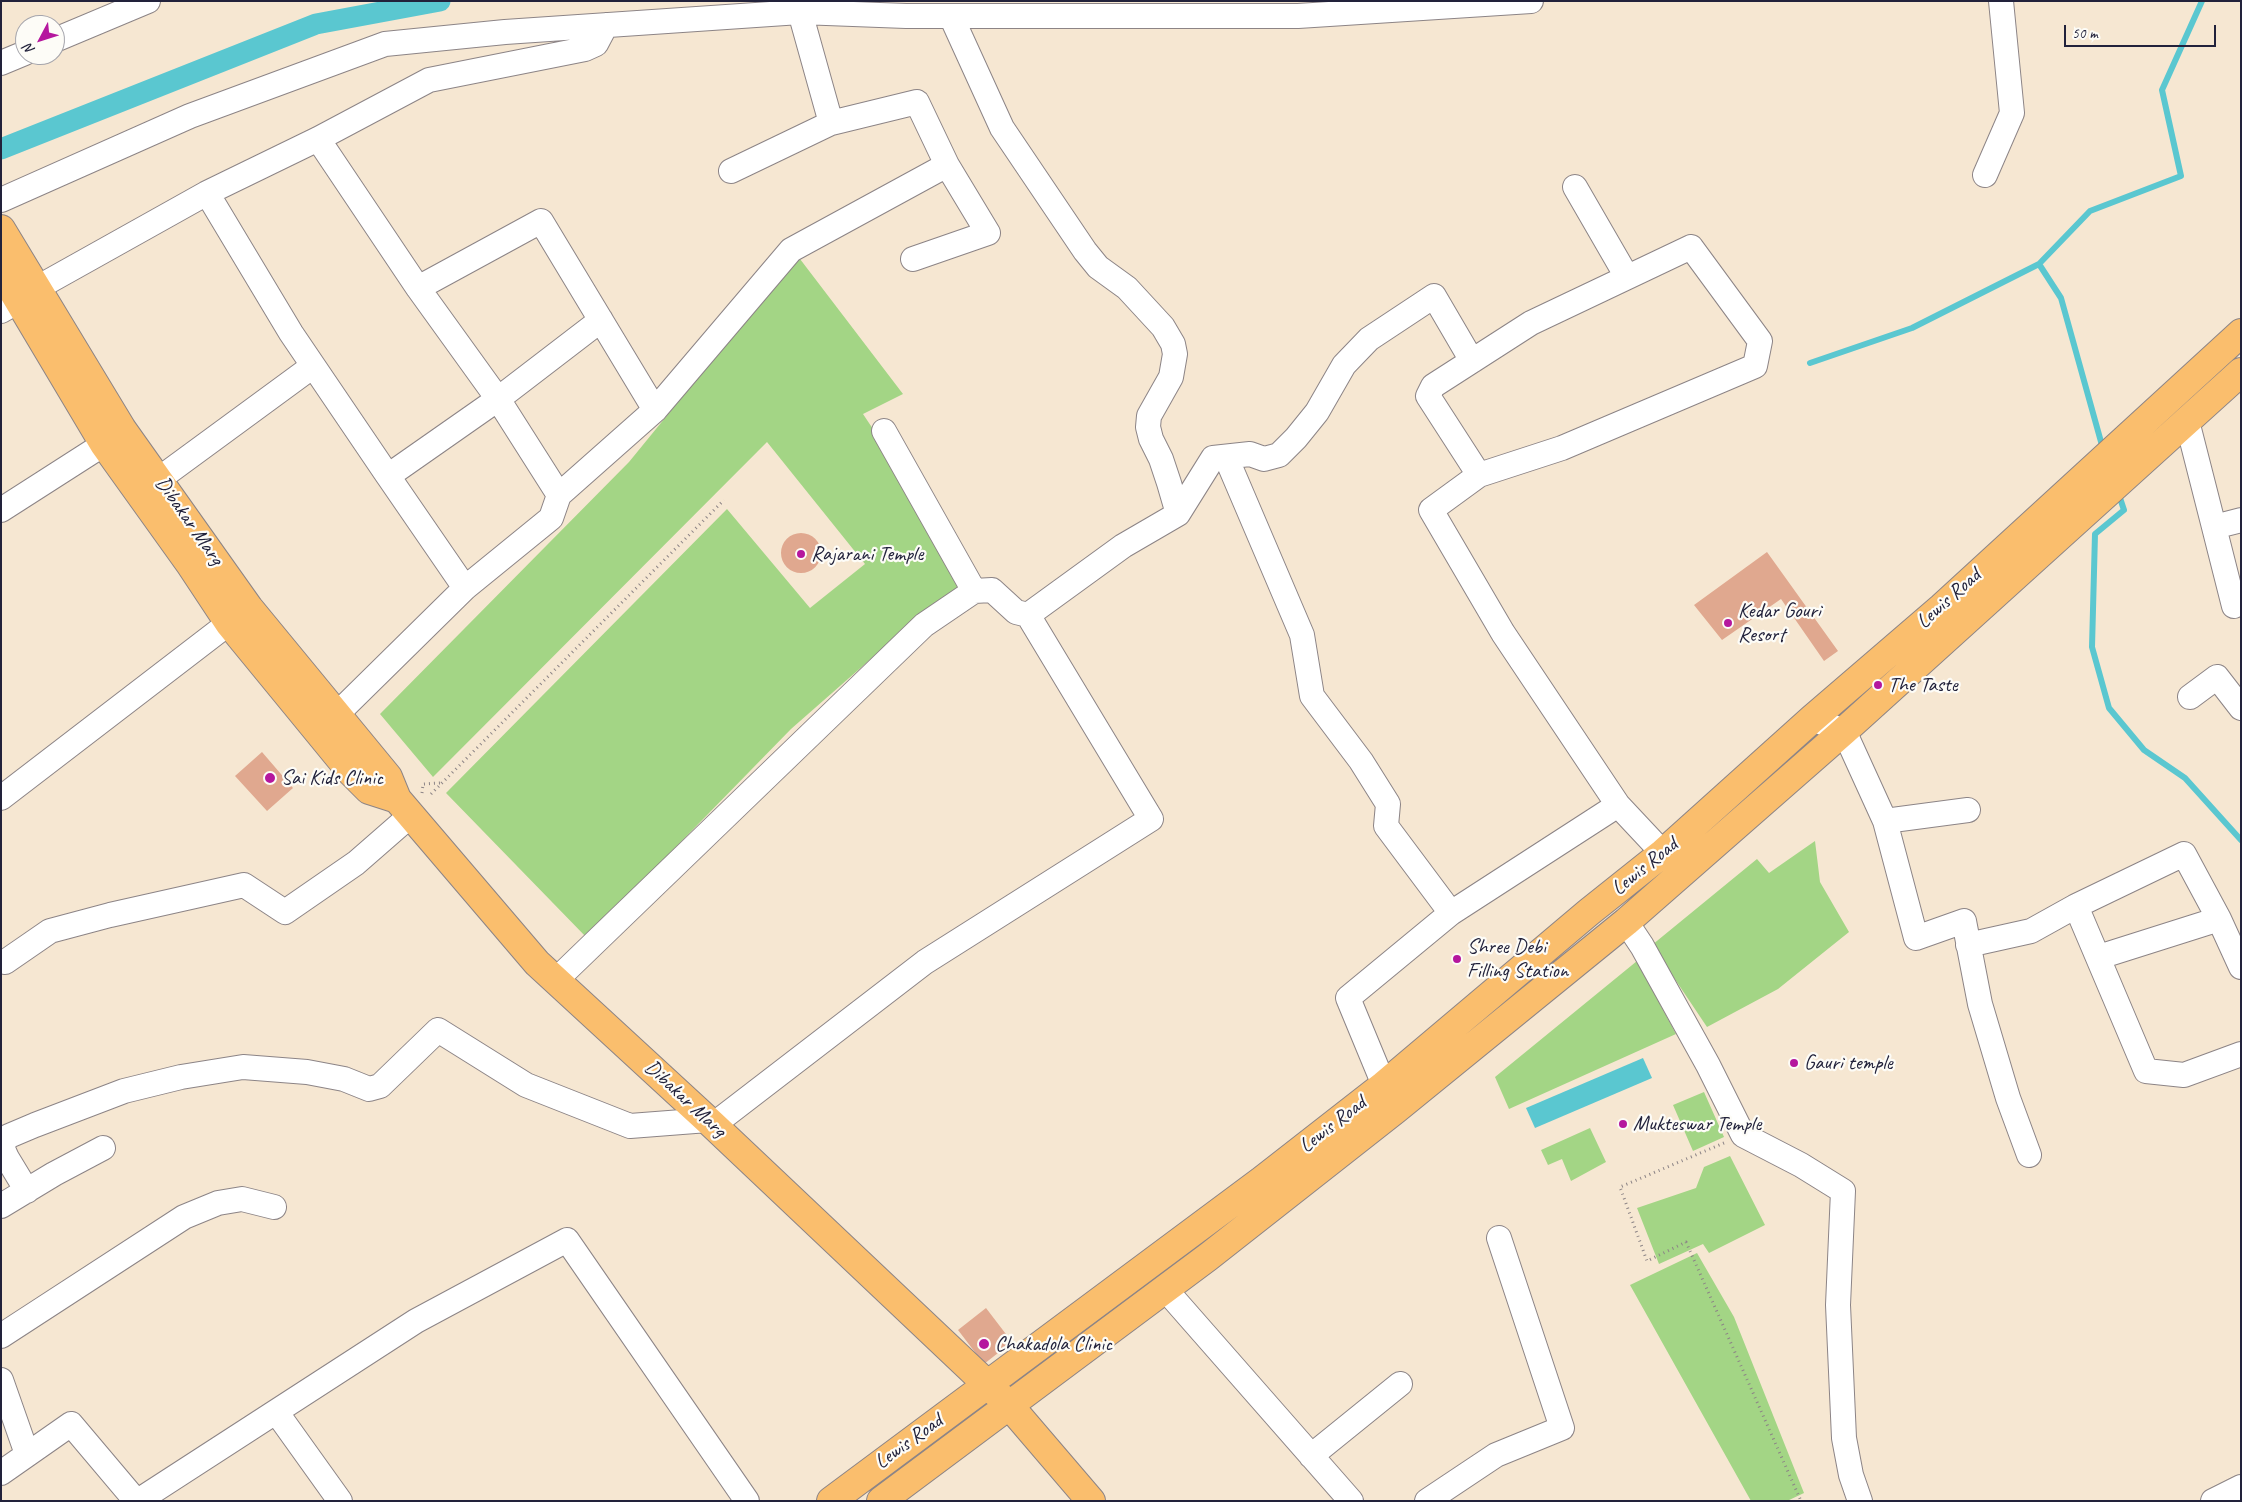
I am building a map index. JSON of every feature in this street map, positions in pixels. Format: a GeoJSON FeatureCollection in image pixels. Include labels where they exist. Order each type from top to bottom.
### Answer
{"type":"FeatureCollection","features":[{"type":"Feature","properties":{"kind":"main road","name":"Dibakar Marg"},"geometry":{"type":"LineString","coordinates":[[1,229],[19,300],[122,429],[249,608],[410,802],[537,963],[711,1122],[1008,1404],[1091,1501]]}},
{"type":"Feature","properties":{"kind":"main road","name":"Dibakar Marg"},"geometry":{"type":"LineString","coordinates":[[1,271],[104,444],[190,564],[229,623],[352,773],[369,790],[410,802]]}},
{"type":"Feature","properties":{"kind":"main road","name":"Lewis Road"},"geometry":{"type":"LineString","coordinates":[[831,1501],[1261,1180],[1384,1085],[1589,912],[1663,853],[1812,719],[1942,607],[2241,333]]}},
{"type":"Feature","properties":{"kind":"main road","name":"Lewis Road"},"geometry":{"type":"LineString","coordinates":[[881,1501],[1008,1404],[1165,1289],[1395,1110],[1626,922],[1844,731],[2241,372]]}},
{"type":"Feature","properties":{"kind":"street"},"geometry":{"type":"LineString","coordinates":[[65,36],[148,1]]}},
{"type":"Feature","properties":{"kind":"street"},"geometry":{"type":"LineString","coordinates":[[1,200],[190,116],[385,44],[505,32],[800,12],[951,16],[1298,16],[1531,1]]}},
{"type":"Feature","properties":{"kind":"street"},"geometry":{"type":"LineString","coordinates":[[1985,175],[2012,113],[2002,1]]}},
{"type":"Feature","properties":{"kind":"street"},"geometry":{"type":"LineString","coordinates":[[800,12],[831,123]]}},
{"type":"Feature","properties":{"kind":"street"},"geometry":{"type":"LineString","coordinates":[[951,16],[1002,128],[1085,251],[1098,267],[1127,288],[1163,328],[1173,344],[1175,354],[1171,376],[1149,416],[1148,427],[1151,440],[1170,483],[1178,514]]}},
{"type":"Feature","properties":{"kind":"street"},"geometry":{"type":"LineString","coordinates":[[19,300],[208,193],[429,80],[567,53],[592,46],[600,38],[606,25]]}},
{"type":"Feature","properties":{"kind":"street"},"geometry":{"type":"LineString","coordinates":[[1,63],[15,57]]}},
{"type":"Feature","properties":{"kind":"street"},"geometry":{"type":"LineString","coordinates":[[731,171],[831,123],[917,102],[946,164],[988,233],[913,259]]}},
{"type":"Feature","properties":{"kind":"street"},"geometry":{"type":"LineString","coordinates":[[318,138],[418,288],[498,398],[559,495]]}},
{"type":"Feature","properties":{"kind":"street"},"geometry":{"type":"LineString","coordinates":[[336,715],[465,588],[551,518],[559,495],[655,410],[791,250],[946,164]]}},
{"type":"Feature","properties":{"kind":"street"},"geometry":{"type":"LineString","coordinates":[[1575,187],[1627,277]]}},
{"type":"Feature","properties":{"kind":"street"},"geometry":{"type":"LineString","coordinates":[[208,193],[291,333],[465,588]]}},
{"type":"Feature","properties":{"kind":"street"},"geometry":{"type":"LineString","coordinates":[[418,288],[541,221],[655,410]]}},
{"type":"Feature","properties":{"kind":"street"},"geometry":{"type":"LineString","coordinates":[[1478,475],[1428,396],[1433,386],[1531,323],[1627,277],[1691,247],[1760,341],[1755,366],[1562,448],[1478,475],[1431,510],[1503,633],[1618,805],[1663,853]]}},
{"type":"Feature","properties":{"kind":"street"},"geometry":{"type":"LineString","coordinates":[[1028,615],[1123,546],[1178,514],[1214,458],[1250,454],[1264,459],[1279,455],[1317,412],[1344,365],[1369,339],[1434,296],[1472,361]]}},
{"type":"Feature","properties":{"kind":"street"},"geometry":{"type":"LineString","coordinates":[[388,476],[498,398],[600,320]]}},
{"type":"Feature","properties":{"kind":"street"},"geometry":{"type":"LineString","coordinates":[[159,479],[313,366]]}},
{"type":"Feature","properties":{"kind":"street"},"geometry":{"type":"LineString","coordinates":[[2187,421],[2234,606]]}},
{"type":"Feature","properties":{"kind":"street"},"geometry":{"type":"LineString","coordinates":[[884,431],[974,591]]}},
{"type":"Feature","properties":{"kind":"street"},"geometry":{"type":"LineString","coordinates":[[1,510],[104,444]]}},
{"type":"Feature","properties":{"kind":"street"},"geometry":{"type":"LineString","coordinates":[[1226,457],[1302,635],[1312,696],[1361,761],[1388,804],[1386,826],[1451,913]]}},
{"type":"Feature","properties":{"kind":"street"},"geometry":{"type":"LineString","coordinates":[[2214,527],[2241,520]]}},
{"type":"Feature","properties":{"kind":"street"},"geometry":{"type":"LineString","coordinates":[[26,1191],[7,1158],[4,1141],[9,1136],[35,1125],[124,1091],[181,1077],[243,1067],[307,1072],[344,1079],[369,1089],[380,1086],[438,1030],[526,1085],[630,1126],[711,1122],[925,962],[1151,820],[1028,615],[1016,612],[992,590],[974,591],[924,625],[556,980]]}},
{"type":"Feature","properties":{"kind":"street"},"geometry":{"type":"LineString","coordinates":[[1,798],[229,623]]}},
{"type":"Feature","properties":{"kind":"street"},"geometry":{"type":"LineString","coordinates":[[2190,698],[2217,677],[2241,708]]}},
{"type":"Feature","properties":{"kind":"street"},"geometry":{"type":"LineString","coordinates":[[1812,719],[1844,731],[1885,821],[1916,938],[1964,921],[1980,1004],[2008,1098],[2029,1155]]}},
{"type":"Feature","properties":{"kind":"street"},"geometry":{"type":"LineString","coordinates":[[4,962],[50,931],[110,915],[244,885],[285,912],[356,863],[410,802]]}},
{"type":"Feature","properties":{"kind":"street"},"geometry":{"type":"LineString","coordinates":[[1384,1085],[1348,998],[1451,913],[1618,805]]}},
{"type":"Feature","properties":{"kind":"street"},"geometry":{"type":"LineString","coordinates":[[1885,821],[1968,810]]}},
{"type":"Feature","properties":{"kind":"street"},"geometry":{"type":"LineString","coordinates":[[1968,945],[2031,931],[2076,906],[2184,854],[2220,919],[2241,967]]}},
{"type":"Feature","properties":{"kind":"street"},"geometry":{"type":"LineString","coordinates":[[2076,906],[2146,1071],[2184,1075],[2241,1054]]}},
{"type":"Feature","properties":{"kind":"street"},"geometry":{"type":"LineString","coordinates":[[2099,958],[2220,919]]}},
{"type":"Feature","properties":{"kind":"street"},"geometry":{"type":"LineString","coordinates":[[1626,922],[1642,946],[1708,1064],[1743,1135],[1801,1165],[1843,1191],[1838,1305],[1844,1438],[1851,1475],[1860,1501]]}},
{"type":"Feature","properties":{"kind":"street"},"geometry":{"type":"LineString","coordinates":[[1,1206],[54,1174],[103,1148]]}},
{"type":"Feature","properties":{"kind":"street"},"geometry":{"type":"LineString","coordinates":[[1,1336],[184,1217],[218,1203],[242,1200],[274,1207]]}},
{"type":"Feature","properties":{"kind":"street"},"geometry":{"type":"LineString","coordinates":[[1427,1501],[1496,1455],[1562,1428],[1499,1238]]}},
{"type":"Feature","properties":{"kind":"street"},"geometry":{"type":"LineString","coordinates":[[1,1473],[71,1424],[137,1501],[277,1413],[416,1321],[567,1240],[746,1501]]}},
{"type":"Feature","properties":{"kind":"street"},"geometry":{"type":"LineString","coordinates":[[1165,1289],[1350,1501]]}},
{"type":"Feature","properties":{"kind":"street"},"geometry":{"type":"LineString","coordinates":[[1,1380],[27,1454]]}},
{"type":"Feature","properties":{"kind":"street"},"geometry":{"type":"LineString","coordinates":[[1311,1456],[1400,1384]]}},
{"type":"Feature","properties":{"kind":"street"},"geometry":{"type":"LineString","coordinates":[[277,1413],[340,1501]]}},
{"type":"Feature","properties":{"kind":"street"},"geometry":{"type":"LineString","coordinates":[[2213,1501],[2241,1488]]}},
{"type":"Feature","properties":{"kind":"path"},"geometry":{"type":"LineString","coordinates":[[431,794],[724,500]]}},
{"type":"Feature","properties":{"kind":"path"},"geometry":{"type":"LineString","coordinates":[[410,802],[423,784],[442,783]]}},
{"type":"Feature","properties":{"kind":"path"},"geometry":{"type":"LineString","coordinates":[[1743,1135],[1620,1187],[1647,1261],[1686,1242],[1802,1501]]}},
{"type":"Feature","properties":{"kind":"green space"},"geometry":{"type":"Polygon","coordinates":[[[800,259],[903,394],[863,414],[879,438],[960,587],[930,607],[791,729],[587,938],[446,793],[727,509],[810,608],[865,564],[767,442],[433,777],[380,714],[629,462],[763,298],[800,259]]]}},
{"type":"Feature","properties":{"kind":"green space"},"geometry":{"type":"Polygon","coordinates":[[[1815,841],[1820,882],[1849,932],[1778,989],[1707,1027],[1652,945],[1757,859],[1769,873],[1815,841]]]}},
{"type":"Feature","properties":{"kind":"green space"},"geometry":{"type":"Polygon","coordinates":[[[1637,961],[1676,1034],[1509,1109],[1495,1077],[1637,961]]]}},
{"type":"Feature","properties":{"kind":"green space"},"geometry":{"type":"Polygon","coordinates":[[[1704,1092],[1724,1137],[1693,1151],[1673,1105],[1704,1092]]]}},
{"type":"Feature","properties":{"kind":"green space"},"geometry":{"type":"Polygon","coordinates":[[[1590,1128],[1606,1162],[1571,1181],[1562,1159],[1548,1165],[1541,1150],[1590,1128]]]}},
{"type":"Feature","properties":{"kind":"green space"},"geometry":{"type":"Polygon","coordinates":[[[1730,1156],[1765,1225],[1709,1253],[1703,1244],[1659,1264],[1637,1208],[1696,1188],[1704,1167],[1730,1156]]]}},
{"type":"Feature","properties":{"kind":"green space"},"geometry":{"type":"Polygon","coordinates":[[[1697,1253],[1734,1317],[1804,1493],[1787,1501],[1751,1501],[1630,1285],[1697,1253]]]}},
{"type":"Feature","properties":{"kind":"water"},"geometry":{"type":"Polygon","coordinates":[[[1643,1058],[1652,1078],[1535,1128],[1526,1108],[1643,1058]]]}},
{"type":"Feature","properties":{"kind":"building","name":"Rajarani Temple"},"geometry":{"type":"Polygon","coordinates":[[[801,533],[815,539],[821,553],[815,567],[801,573],[787,567],[781,553],[787,539],[801,533]]]}},
{"type":"Feature","properties":{"kind":"building","name":"Kedar Gouri Resort"},"geometry":{"type":"Polygon","coordinates":[[[1767,552],[1838,651],[1824,661],[1781,599],[1722,640],[1694,605],[1767,552]]]}},
{"type":"Feature","properties":{"kind":"building"},"geometry":{"type":"Polygon","coordinates":[[[262,752],[293,788],[267,811],[235,776],[262,752]]]}},
{"type":"Feature","properties":{"kind":"building"},"geometry":{"type":"Polygon","coordinates":[[[986,1308],[1012,1342],[984,1364],[958,1330],[986,1308]]]}},
{"type":"Feature","properties":{"kind":"waterway"},"geometry":{"type":"LineString","coordinates":[[1,149],[316,24],[440,1]]}},
{"type":"Feature","properties":{"kind":"waterway"},"geometry":{"type":"LineString","coordinates":[[2103,449],[2061,298],[2039,264],[2090,211],[2181,176],[2162,90],[2202,1]]}},
{"type":"Feature","properties":{"kind":"waterway"},"geometry":{"type":"LineString","coordinates":[[1810,363],[1912,328],[2039,264]]}},
{"type":"Feature","properties":{"kind":"waterway"},"geometry":{"type":"LineString","coordinates":[[2118,492],[2124,510],[2095,534],[2092,647],[2109,708],[2144,750],[2185,778],[2241,840]]}},
{"type":"Feature","properties":{"kind":"place","name":"Rajarani Temple"},"geometry":{"type":"Point","coordinates":[801,554]}},
{"type":"Feature","properties":{"kind":"place","name":"Kedar Gouri Resort"},"geometry":{"type":"Point","coordinates":[1728,623]}},
{"type":"Feature","properties":{"kind":"place","name":"The Taste"},"geometry":{"type":"Point","coordinates":[1878,685]}},
{"type":"Feature","properties":{"kind":"place","name":"Sai Kids Clinic"},"geometry":{"type":"Point","coordinates":[270,778]}},
{"type":"Feature","properties":{"kind":"place","name":"Shree Debi Filling Station"},"geometry":{"type":"Point","coordinates":[1457,959]}},
{"type":"Feature","properties":{"kind":"place","name":"Gauri temple"},"geometry":{"type":"Point","coordinates":[1794,1063]}},
{"type":"Feature","properties":{"kind":"place","name":"Mukteswar Temple"},"geometry":{"type":"Point","coordinates":[1623,1124]}},
{"type":"Feature","properties":{"kind":"place","name":"Chakadola Clinic"},"geometry":{"type":"Point","coordinates":[984,1344]}}]}
